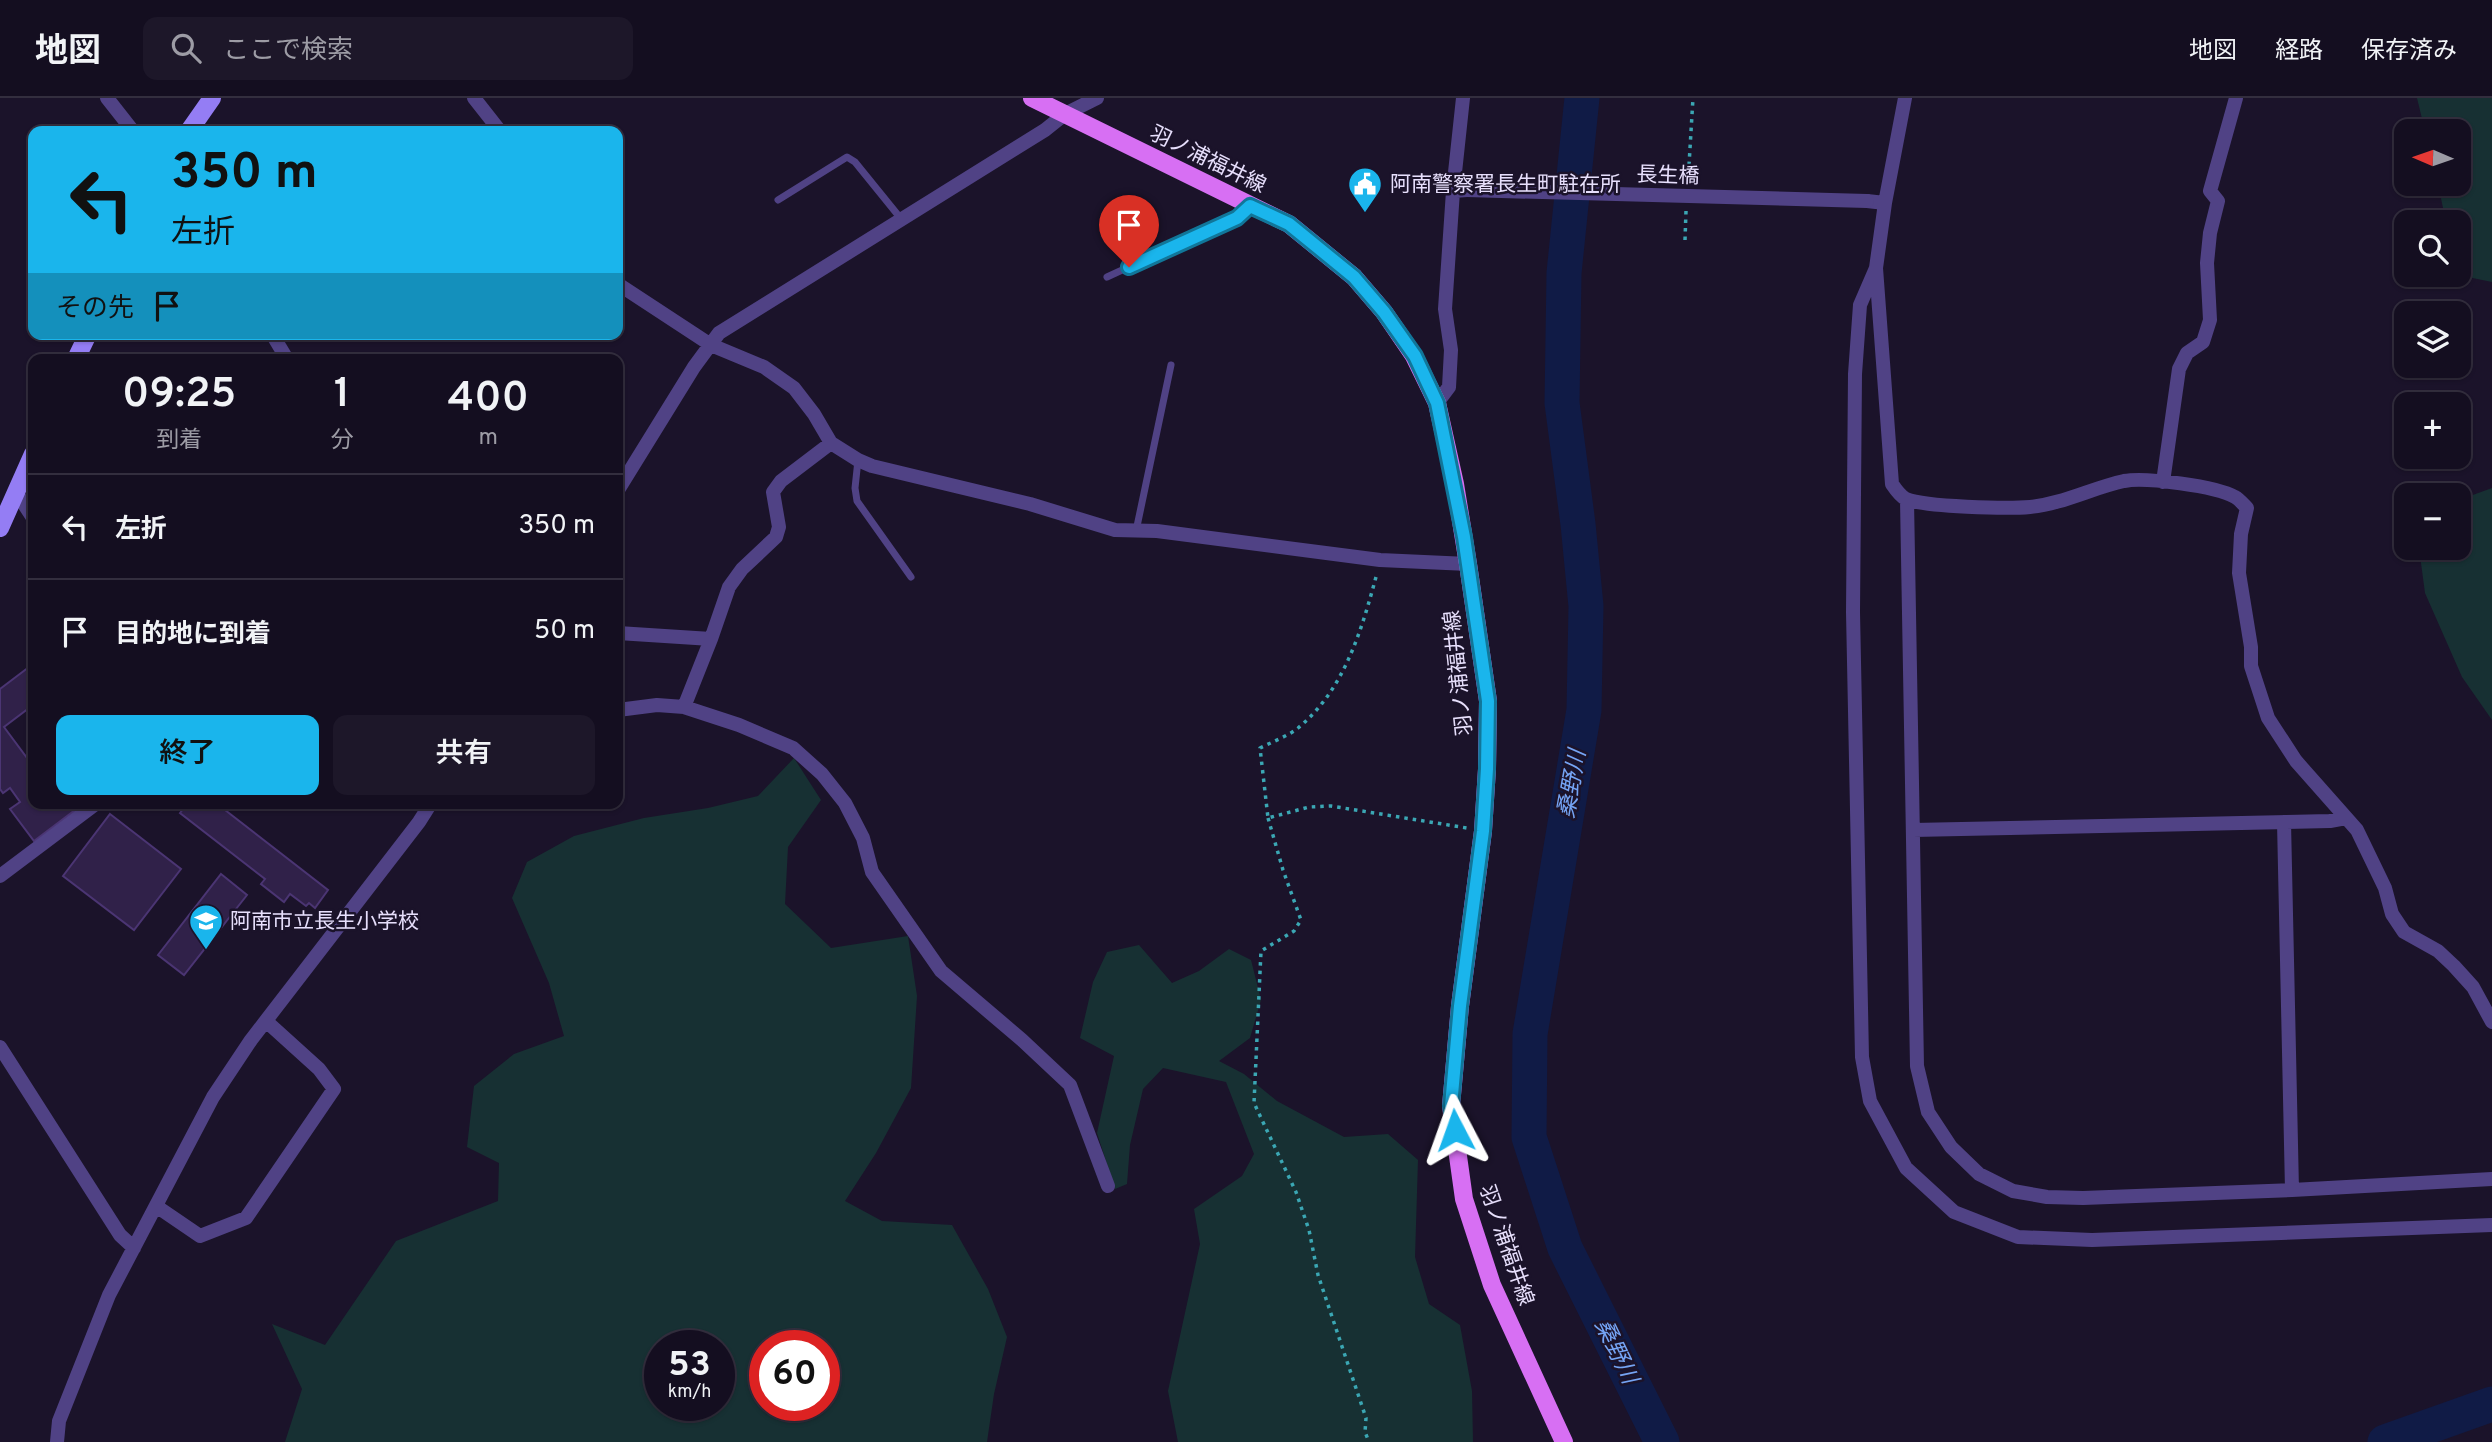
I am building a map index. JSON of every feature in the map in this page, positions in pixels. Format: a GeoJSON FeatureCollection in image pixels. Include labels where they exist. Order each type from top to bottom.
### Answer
{"type":"FeatureCollection","features":[{"type":"Feature","properties":{"kind":"main road","name":"羽ノ浦福井線"},"geometry":{"type":"LineString","coordinates":[[1032,98],[1289,224],[1354,277],[1384,312],[1415,356],[1437,403],[1455,484],[1488,701],[1483,831],[1460,1006],[1451,1106],[1464,1199],[1492,1285],[1564,1442]]}},
{"type":"Feature","properties":{"kind":"street"},"geometry":{"type":"LineString","coordinates":[[107,98],[129,126]]}},
{"type":"Feature","properties":{"kind":"street"},"geometry":{"type":"LineString","coordinates":[[192,126],[212,98]]}},
{"type":"Feature","properties":{"kind":"street"},"geometry":{"type":"LineString","coordinates":[[474,98],[496,126]]}},
{"type":"Feature","properties":{"kind":"street"},"geometry":{"type":"LineString","coordinates":[[623,482],[719,332],[903,220],[1045,130],[1065,114],[1097,98]]}},
{"type":"Feature","properties":{"kind":"street"},"geometry":{"type":"LineString","coordinates":[[1437,403],[1449,387],[1451,350],[1445,309],[1460,190],[1463,98]]}},
{"type":"Feature","properties":{"kind":"street"},"geometry":{"type":"LineString","coordinates":[[1905,98],[1876,268],[1892,484],[1907,500],[1928,504],[2030,507],[2126,481],[2163,482],[2215,489],[2236,497],[2247,508],[2241,534],[2239,573],[2250,647],[2250,666],[2268,718],[2296,761],[2357,830],[2385,888],[2392,914],[2404,932],[2438,951],[2454,965],[2473,987],[2492,1022]]}},
{"type":"Feature","properties":{"kind":"street"},"geometry":{"type":"LineString","coordinates":[[2163,482],[2179,369],[2187,353],[2203,342],[2210,320],[2207,263],[2210,233],[2218,201],[2210,191],[2236,98]]}},
{"type":"Feature","properties":{"kind":"street","name":"長生橋"},"geometry":{"type":"LineString","coordinates":[[1460,190],[1885,203]]}},
{"type":"Feature","properties":{"kind":"street"},"geometry":{"type":"LineString","coordinates":[[1876,268],[1860,305],[1855,374],[1853,612],[1862,1057],[1870,1101],[1906,1168],[1954,1213],[2018,1237],[2092,1240],[2492,1225]]}},
{"type":"Feature","properties":{"kind":"street"},"geometry":{"type":"LineString","coordinates":[[623,287],[711,345],[764,367],[794,388],[831,443],[872,466],[1030,504],[1115,530],[1157,531],[1380,560],[1468,564]]}},
{"type":"Feature","properties":{"kind":"street"},"geometry":{"type":"LineString","coordinates":[[684,707],[729,587],[742,569],[776,537],[779,527],[773,492],[781,481],[831,443]]}},
{"type":"Feature","properties":{"kind":"street"},"geometry":{"type":"LineString","coordinates":[[0,527],[28,465]]}},
{"type":"Feature","properties":{"kind":"street"},"geometry":{"type":"LineString","coordinates":[[16,492],[28,510]]}},
{"type":"Feature","properties":{"kind":"street"},"geometry":{"type":"LineString","coordinates":[[1907,500],[1917,1066],[1928,1112],[1951,1147],[1979,1174],[2012,1191],[2047,1197],[2083,1198],[2492,1179]]}},
{"type":"Feature","properties":{"kind":"street"},"geometry":{"type":"LineString","coordinates":[[623,633],[711,639]]}},
{"type":"Feature","properties":{"kind":"street"},"geometry":{"type":"LineString","coordinates":[[623,709],[657,705],[684,707],[739,725],[793,748],[822,774],[845,803],[863,838],[872,872],[941,971],[1023,1040],[1070,1085],[1108,1186]]}},
{"type":"Feature","properties":{"kind":"street"},"geometry":{"type":"LineString","coordinates":[[0,876],[89,809]]}},
{"type":"Feature","properties":{"kind":"street"},"geometry":{"type":"LineString","coordinates":[[57,1442],[59,1421],[104,1308],[213,1097],[251,1040],[427,809]]}},
{"type":"Feature","properties":{"kind":"street"},"geometry":{"type":"LineString","coordinates":[[1913,830],[2330,821],[2346,818]]}},
{"type":"Feature","properties":{"kind":"street"},"geometry":{"type":"LineString","coordinates":[[2284,822],[2292,1189]]}},
{"type":"Feature","properties":{"kind":"street"},"geometry":{"type":"LineString","coordinates":[[156,1206],[200,1236],[246,1217],[334,1088],[318,1069],[266,1021]]}},
{"type":"Feature","properties":{"kind":"street"},"geometry":{"type":"LineString","coordinates":[[0,1047],[120,1235],[134,1248]]}},
{"type":"Feature","properties":{"kind":"lane"},"geometry":{"type":"LineString","coordinates":[[778,200],[847,157],[855,162],[903,220]]}},
{"type":"Feature","properties":{"kind":"lane"},"geometry":{"type":"LineString","coordinates":[[1107,277],[1237,218],[1250,206]]}},
{"type":"Feature","properties":{"kind":"lane"},"geometry":{"type":"LineString","coordinates":[[1136,532],[1171,365]]}},
{"type":"Feature","properties":{"kind":"lane"},"geometry":{"type":"LineString","coordinates":[[858,460],[855,488],[857,501],[911,577]]}},
{"type":"Feature","properties":{"kind":"path"},"geometry":{"type":"LineString","coordinates":[[1688,190],[1693,98]]}},
{"type":"Feature","properties":{"kind":"path"},"geometry":{"type":"LineString","coordinates":[[1685,240],[1687,202]]}},
{"type":"Feature","properties":{"kind":"path"},"geometry":{"type":"LineString","coordinates":[[1369,1442],[1365,1432],[1366,1418],[1318,1275],[1305,1217],[1254,1103],[1261,951],[1294,931],[1301,920],[1268,818],[1260,748],[1298,729],[1341,677],[1364,622],[1380,560]]}},
{"type":"Feature","properties":{"kind":"path"},"geometry":{"type":"LineString","coordinates":[[1268,818],[1309,807],[1331,806],[1483,831]]}},
{"type":"Feature","properties":{"kind":"green space"},"geometry":{"type":"Polygon","coordinates":[[[2417,98],[2492,98],[2492,282],[2471,278],[2471,210],[2443,210],[2441,196],[2471,196],[2471,119],[2422,119],[2417,98]]]}},
{"type":"Feature","properties":{"kind":"green space"},"geometry":{"type":"Polygon","coordinates":[[[2492,488],[2492,720],[2462,677],[2425,593],[2421,560],[2471,560],[2471,496],[2492,488]]]}},
{"type":"Feature","properties":{"kind":"green space"},"geometry":{"type":"Polygon","coordinates":[[[794,758],[821,800],[788,847],[785,904],[831,948],[908,936],[917,996],[911,1088],[876,1153],[845,1201],[882,1221],[952,1225],[988,1289],[1007,1337],[994,1394],[987,1442],[285,1442],[302,1389],[272,1324],[325,1345],[396,1241],[498,1201],[499,1163],[467,1147],[474,1086],[514,1054],[564,1036],[549,983],[512,898],[527,862],[574,836],[644,818],[708,808],[758,796],[794,758]]]}},
{"type":"Feature","properties":{"kind":"green space"},"geometry":{"type":"Polygon","coordinates":[[[1139,945],[1172,983],[1199,971],[1229,949],[1251,960],[1261,1000],[1250,1038],[1219,1061],[1244,1074],[1277,1101],[1344,1137],[1388,1134],[1418,1160],[1415,1257],[1429,1304],[1460,1325],[1472,1391],[1473,1442],[1178,1442],[1168,1391],[1200,1244],[1194,1209],[1242,1176],[1254,1154],[1226,1082],[1163,1068],[1143,1089],[1130,1145],[1127,1184],[1115,1189],[1097,1133],[1114,1056],[1080,1038],[1093,982],[1107,952],[1139,945]]]}},
{"type":"Feature","properties":{"kind":"building"},"geometry":{"type":"Polygon","coordinates":[[[28,668],[28,709],[4,727],[28,759],[28,809],[76,809],[34,841],[10,809],[20,802],[10,788],[3,793],[0,789],[0,689],[28,668]]]}},
{"type":"Feature","properties":{"kind":"building"},"geometry":{"type":"Polygon","coordinates":[[[183,809],[224,809],[328,890],[315,908],[309,903],[306,906],[290,894],[284,902],[261,884],[265,879],[180,813],[183,809]]]}},
{"type":"Feature","properties":{"kind":"building"},"geometry":{"type":"Polygon","coordinates":[[[110,814],[181,869],[134,930],[63,876],[110,814]]]}},
{"type":"Feature","properties":{"kind":"building"},"geometry":{"type":"Polygon","coordinates":[[[221,874],[247,895],[184,975],[158,955],[221,874]]]}},
{"type":"Feature","properties":{"kind":"waterway","name":"桑野川"},"geometry":{"type":"LineString","coordinates":[[1582,98],[1564,273],[1562,403],[1586,606],[1584,710],[1530,1034],[1529,1137],[1565,1248],[1662,1442]]}},
{"type":"Feature","properties":{"kind":"waterway","name":"桑野川"},"geometry":{"type":"LineString","coordinates":[[2385,1442],[2492,1404]]}},
{"type":"Feature","properties":{"kind":"place","name":"阿南警察署長生町駐在所"},"geometry":{"type":"Point","coordinates":[1365,214]}},
{"type":"Feature","properties":{"kind":"place","name":"阿南市立長生小学校"},"geometry":{"type":"Point","coordinates":[206,951]}},
{"type":"Feature","properties":{"kind":"route"},"geometry":{"type":"LineString","coordinates":[[1129,267],[1237,218],[1250,206],[1289,224],[1354,277],[1384,312],[1415,356],[1437,403],[1455,484],[1488,701],[1483,831],[1460,1006],[1451,1106],[1455,1130]]}}]}
